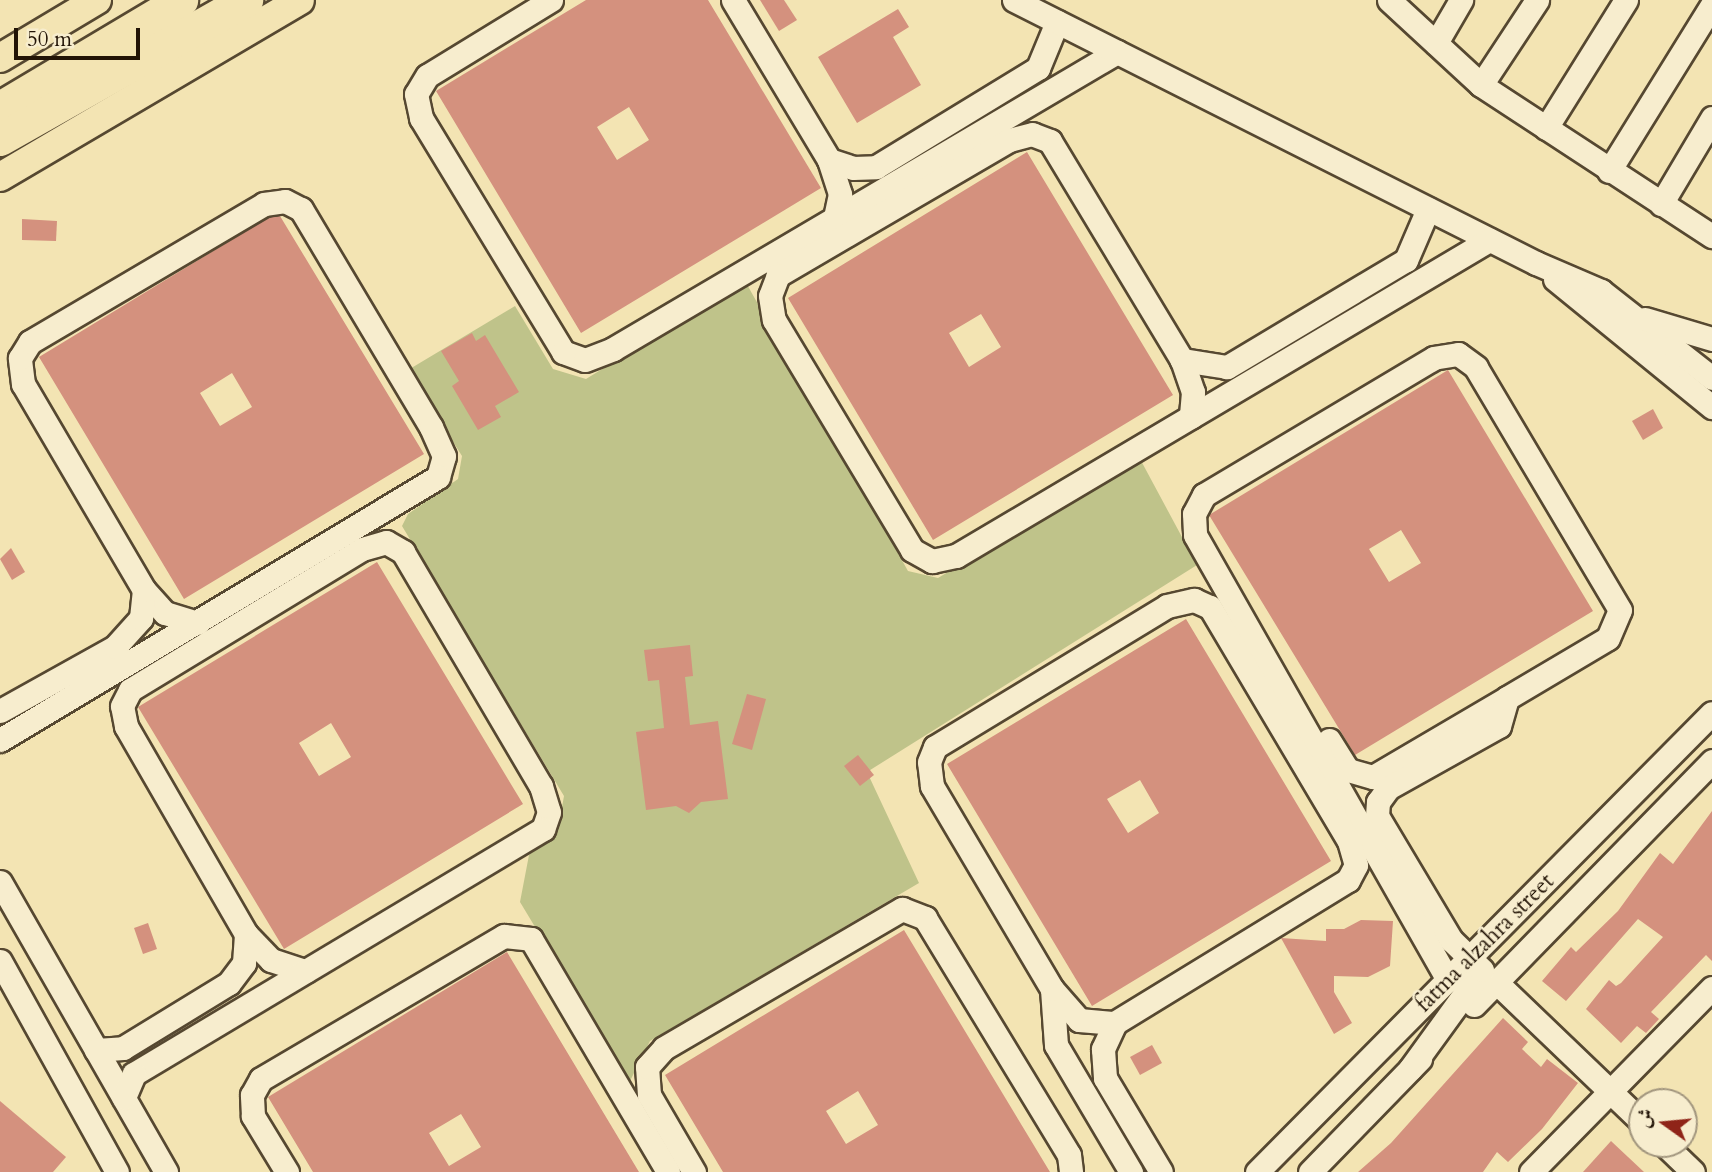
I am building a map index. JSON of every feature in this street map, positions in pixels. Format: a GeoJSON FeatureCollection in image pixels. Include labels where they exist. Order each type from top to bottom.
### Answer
{"type":"FeatureCollection","features":[{"type":"Feature","properties":{"kind":"highway"},"geometry":{"type":"LineString","coordinates":[[0,108],[181,0]]}},
{"type":"Feature","properties":{"kind":"highway"},"geometry":{"type":"LineString","coordinates":[[0,139],[246,0]]}},
{"type":"Feature","properties":{"kind":"main road"},"geometry":{"type":"LineString","coordinates":[[0,58],[97,0]]}},
{"type":"Feature","properties":{"kind":"main road"},"geometry":{"type":"LineString","coordinates":[[0,177],[300,0]]}},
{"type":"Feature","properties":{"kind":"street"},"geometry":{"type":"LineString","coordinates":[[551,0],[427,76],[416,94],[421,118],[563,352],[585,360],[613,349],[1117,52]]}},
{"type":"Feature","properties":{"kind":"street"},"geometry":{"type":"LineString","coordinates":[[733,0],[829,160],[840,194],[835,218]]}},
{"type":"Feature","properties":{"kind":"street"},"geometry":{"type":"LineString","coordinates":[[1014,0],[1489,240],[1601,291],[1712,378]]}},
{"type":"Feature","properties":{"kind":"street"},"geometry":{"type":"LineString","coordinates":[[1389,0],[1481,85],[1609,171],[1711,232]]}},
{"type":"Feature","properties":{"kind":"street"},"geometry":{"type":"LineString","coordinates":[[1436,43],[1461,0]]}},
{"type":"Feature","properties":{"kind":"street"},"geometry":{"type":"LineString","coordinates":[[1481,85],[1537,0]]}},
{"type":"Feature","properties":{"kind":"street"},"geometry":{"type":"LineString","coordinates":[[1546,128],[1626,0]]}},
{"type":"Feature","properties":{"kind":"street"},"geometry":{"type":"LineString","coordinates":[[1609,171],[1712,5]]}},
{"type":"Feature","properties":{"kind":"street"},"geometry":{"type":"LineString","coordinates":[[829,160],[853,168],[877,167],[1038,68],[1057,22]]}},
{"type":"Feature","properties":{"kind":"street"},"geometry":{"type":"LineString","coordinates":[[1661,204],[1712,118]]}},
{"type":"Feature","properties":{"kind":"street"},"geometry":{"type":"LineString","coordinates":[[1191,417],[1193,392],[1182,360],[1050,141],[1032,134],[1009,140],[778,275],[770,296],[774,320],[912,550],[932,561],[956,556],[1191,417],[1489,240]]}},
{"type":"Feature","properties":{"kind":"street"},"geometry":{"type":"LineString","coordinates":[[0,740],[197,623],[438,477],[444,456],[431,427],[301,209],[285,201],[264,204],[30,342],[20,358],[23,384],[144,590],[165,613],[197,623]]}},
{"type":"Feature","properties":{"kind":"street"},"geometry":{"type":"LineString","coordinates":[[1182,360],[1227,367],[1406,260],[1428,209]]}},
{"type":"Feature","properties":{"kind":"street"},"geometry":{"type":"LineString","coordinates":[[1536,263],[1712,407]]}},
{"type":"Feature","properties":{"kind":"street"},"geometry":{"type":"LineString","coordinates":[[1633,316],[1712,340]]}},
{"type":"Feature","properties":{"kind":"street"},"geometry":{"type":"LineString","coordinates":[[1161,1172],[1105,1078],[1103,1049],[1115,1023],[1348,880],[1356,864],[1349,841],[1263,675],[1195,535],[1194,513],[1204,495],[1434,358],[1458,354],[1476,367],[1620,610],[1608,638],[1373,776],[1348,770],[1290,677],[1263,675]]}},
{"type":"Feature","properties":{"kind":"street"},"geometry":{"type":"LineString","coordinates":[[124,1098],[134,1074],[542,829],[550,812],[541,786],[403,552],[386,542],[362,549],[130,690],[122,706],[126,726],[246,934],[271,960],[305,971]]}},
{"type":"Feature","properties":{"kind":"street"},"geometry":{"type":"LineString","coordinates":[[0,712],[115,647],[141,618],[144,590]]}},
{"type":"Feature","properties":{"kind":"street"},"geometry":{"type":"LineString","coordinates":[[1115,1023],[1079,1020],[1052,989],[932,786],[929,762],[935,747],[1167,607],[1194,600],[1210,607],[1263,675],[1448,979]]}},
{"type":"Feature","properties":{"kind":"street"},"geometry":{"type":"LineString","coordinates":[[1410,1069],[1447,1014],[1480,978],[1482,970],[1451,940],[1377,816],[1378,802],[1388,788],[1499,726],[1507,698]]}},
{"type":"Feature","properties":{"kind":"street","name":"fatma alzahra street"},"geometry":{"type":"LineString","coordinates":[[1256,1172],[1712,713]]}},
{"type":"Feature","properties":{"kind":"street"},"geometry":{"type":"LineString","coordinates":[[1310,1172],[1712,761]]}},
{"type":"Feature","properties":{"kind":"street"},"geometry":{"type":"LineString","coordinates":[[0,882],[166,1172]]}},
{"type":"Feature","properties":{"kind":"street"},"geometry":{"type":"LineString","coordinates":[[694,1172],[649,1095],[647,1068],[664,1048],[902,909],[925,918],[1069,1155],[1070,1172]]}},
{"type":"Feature","properties":{"kind":"street"},"geometry":{"type":"LineString","coordinates":[[96,1050],[123,1048],[229,983],[244,963],[246,934]]}},
{"type":"Feature","properties":{"kind":"street"},"geometry":{"type":"LineString","coordinates":[[287,1172],[253,1116],[252,1095],[261,1079],[504,936],[531,939],[668,1172]]}},
{"type":"Feature","properties":{"kind":"street"},"geometry":{"type":"LineString","coordinates":[[0,961],[117,1172]]}},
{"type":"Feature","properties":{"kind":"street"},"geometry":{"type":"LineString","coordinates":[[1496,982],[1628,1108]]}},
{"type":"Feature","properties":{"kind":"street"},"geometry":{"type":"LineString","coordinates":[[1531,1172],[1712,988]]}},
{"type":"Feature","properties":{"kind":"street"},"geometry":{"type":"LineString","coordinates":[[1052,989],[1056,1045],[1131,1172]]}},
{"type":"Feature","properties":{"kind":"street"},"geometry":{"type":"LineString","coordinates":[[1678,1158],[1693,1172]]}},
{"type":"Feature","properties":{"kind":"green space"},"geometry":{"type":"Polygon","coordinates":[[[745,281],[908,571],[938,578],[1139,457],[1197,565],[867,772],[919,883],[650,1041],[629,1083],[520,902],[529,855],[558,829],[564,796],[402,526],[408,514],[458,479],[462,456],[408,370],[515,306],[553,369],[586,379],[745,281]]]}},
{"type":"Feature","properties":{"kind":"building"},"geometry":{"type":"Polygon","coordinates":[[[586,0],[708,0],[821,188],[581,333],[436,91],[586,0]],[[629,107],[597,127],[617,160],[649,140],[629,107]]]}},
{"type":"Feature","properties":{"kind":"building"},"geometry":{"type":"Polygon","coordinates":[[[760,0],[784,0],[797,20],[779,31],[760,0]]]}},
{"type":"Feature","properties":{"kind":"building"},"geometry":{"type":"Polygon","coordinates":[[[898,9],[909,27],[893,37],[921,85],[857,123],[818,57],[898,9]]]}},
{"type":"Feature","properties":{"kind":"building"},"geometry":{"type":"Polygon","coordinates":[[[1027,152],[1173,395],[933,540],[788,298],[1027,152]],[[981,314],[949,333],[969,367],[1001,347],[981,314]]]}},
{"type":"Feature","properties":{"kind":"building"},"geometry":{"type":"Polygon","coordinates":[[[280,216],[424,454],[184,599],[39,357],[269,217],[280,216]],[[232,373],[200,393],[220,426],[252,407],[232,373]]]}},
{"type":"Feature","properties":{"kind":"building"},"geometry":{"type":"Polygon","coordinates":[[[22,219],[57,221],[56,241],[22,240],[22,219]]]}},
{"type":"Feature","properties":{"kind":"building"},"geometry":{"type":"Polygon","coordinates":[[[472,333],[476,341],[485,335],[519,392],[495,406],[501,417],[478,430],[452,386],[459,381],[441,351],[472,333]]]}},
{"type":"Feature","properties":{"kind":"building"},"geometry":{"type":"Polygon","coordinates":[[[1448,370],[1593,611],[1355,755],[1209,515],[1448,370]],[[1401,530],[1369,549],[1389,582],[1421,563],[1401,530]]]}},
{"type":"Feature","properties":{"kind":"building"},"geometry":{"type":"Polygon","coordinates":[[[1653,409],[1663,428],[1643,440],[1632,421],[1653,409]]]}},
{"type":"Feature","properties":{"kind":"building"},"geometry":{"type":"Polygon","coordinates":[[[11,548],[25,572],[12,580],[0,559],[11,548]]]}},
{"type":"Feature","properties":{"kind":"building"},"geometry":{"type":"Polygon","coordinates":[[[377,562],[523,804],[284,949],[138,707],[377,562]],[[331,723],[299,743],[319,776],[351,757],[331,723]]]}},
{"type":"Feature","properties":{"kind":"building"},"geometry":{"type":"Polygon","coordinates":[[[1186,619],[1331,861],[1092,1006],[947,764],[1186,619]],[[1140,780],[1107,799],[1128,833],[1159,813],[1140,780]]]}},
{"type":"Feature","properties":{"kind":"building"},"geometry":{"type":"Polygon","coordinates":[[[690,645],[693,676],[685,677],[690,725],[718,721],[728,799],[701,802],[689,813],[676,806],[646,810],[636,732],[664,728],[659,680],[648,681],[644,650],[690,645]]]}},
{"type":"Feature","properties":{"kind":"building"},"geometry":{"type":"Polygon","coordinates":[[[747,694],[766,699],[752,750],[732,744],[747,694]]]}},
{"type":"Feature","properties":{"kind":"building"},"geometry":{"type":"Polygon","coordinates":[[[858,755],[874,775],[860,786],[844,766],[858,755]]]}},
{"type":"Feature","properties":{"kind":"building"},"geometry":{"type":"Polygon","coordinates":[[[1712,811],[1712,961],[1706,955],[1651,1012],[1659,1019],[1646,1033],[1637,1026],[1621,1043],[1586,1009],[1609,980],[1616,986],[1621,983],[1663,937],[1638,919],[1566,1001],[1542,981],[1571,947],[1576,952],[1618,911],[1660,853],[1673,864],[1712,811]]]}},
{"type":"Feature","properties":{"kind":"building"},"geometry":{"type":"Polygon","coordinates":[[[1361,920],[1393,921],[1390,966],[1368,977],[1334,976],[1334,992],[1352,1023],[1334,1034],[1281,938],[1326,941],[1326,929],[1344,929],[1361,920]]]}},
{"type":"Feature","properties":{"kind":"building"},"geometry":{"type":"Polygon","coordinates":[[[148,923],[157,949],[143,954],[134,928],[148,923]]]}},
{"type":"Feature","properties":{"kind":"building"},"geometry":{"type":"Polygon","coordinates":[[[904,930],[1050,1172],[723,1172],[665,1075],[904,930]],[[858,1091],[826,1111],[846,1144],[878,1125],[858,1091]]]}},
{"type":"Feature","properties":{"kind":"building"},"geometry":{"type":"Polygon","coordinates":[[[507,952],[639,1172],[313,1172],[268,1097],[507,952]],[[461,1114],[429,1133],[449,1166],[481,1147],[461,1114]]]}},
{"type":"Feature","properties":{"kind":"building"},"geometry":{"type":"Polygon","coordinates":[[[1503,1018],[1528,1042],[1522,1049],[1541,1067],[1547,1059],[1578,1083],[1542,1129],[1508,1162],[1497,1152],[1483,1172],[1358,1172],[1391,1143],[1503,1018]]]}},
{"type":"Feature","properties":{"kind":"building"},"geometry":{"type":"Polygon","coordinates":[[[1152,1045],[1162,1063],[1140,1075],[1130,1057],[1152,1045]]]}},
{"type":"Feature","properties":{"kind":"building"},"geometry":{"type":"Polygon","coordinates":[[[0,1101],[66,1157],[53,1172],[0,1172],[0,1101]]]}},
{"type":"Feature","properties":{"kind":"building"},"geometry":{"type":"Polygon","coordinates":[[[1611,1141],[1644,1172],[1583,1172],[1611,1141]]]}}]}
